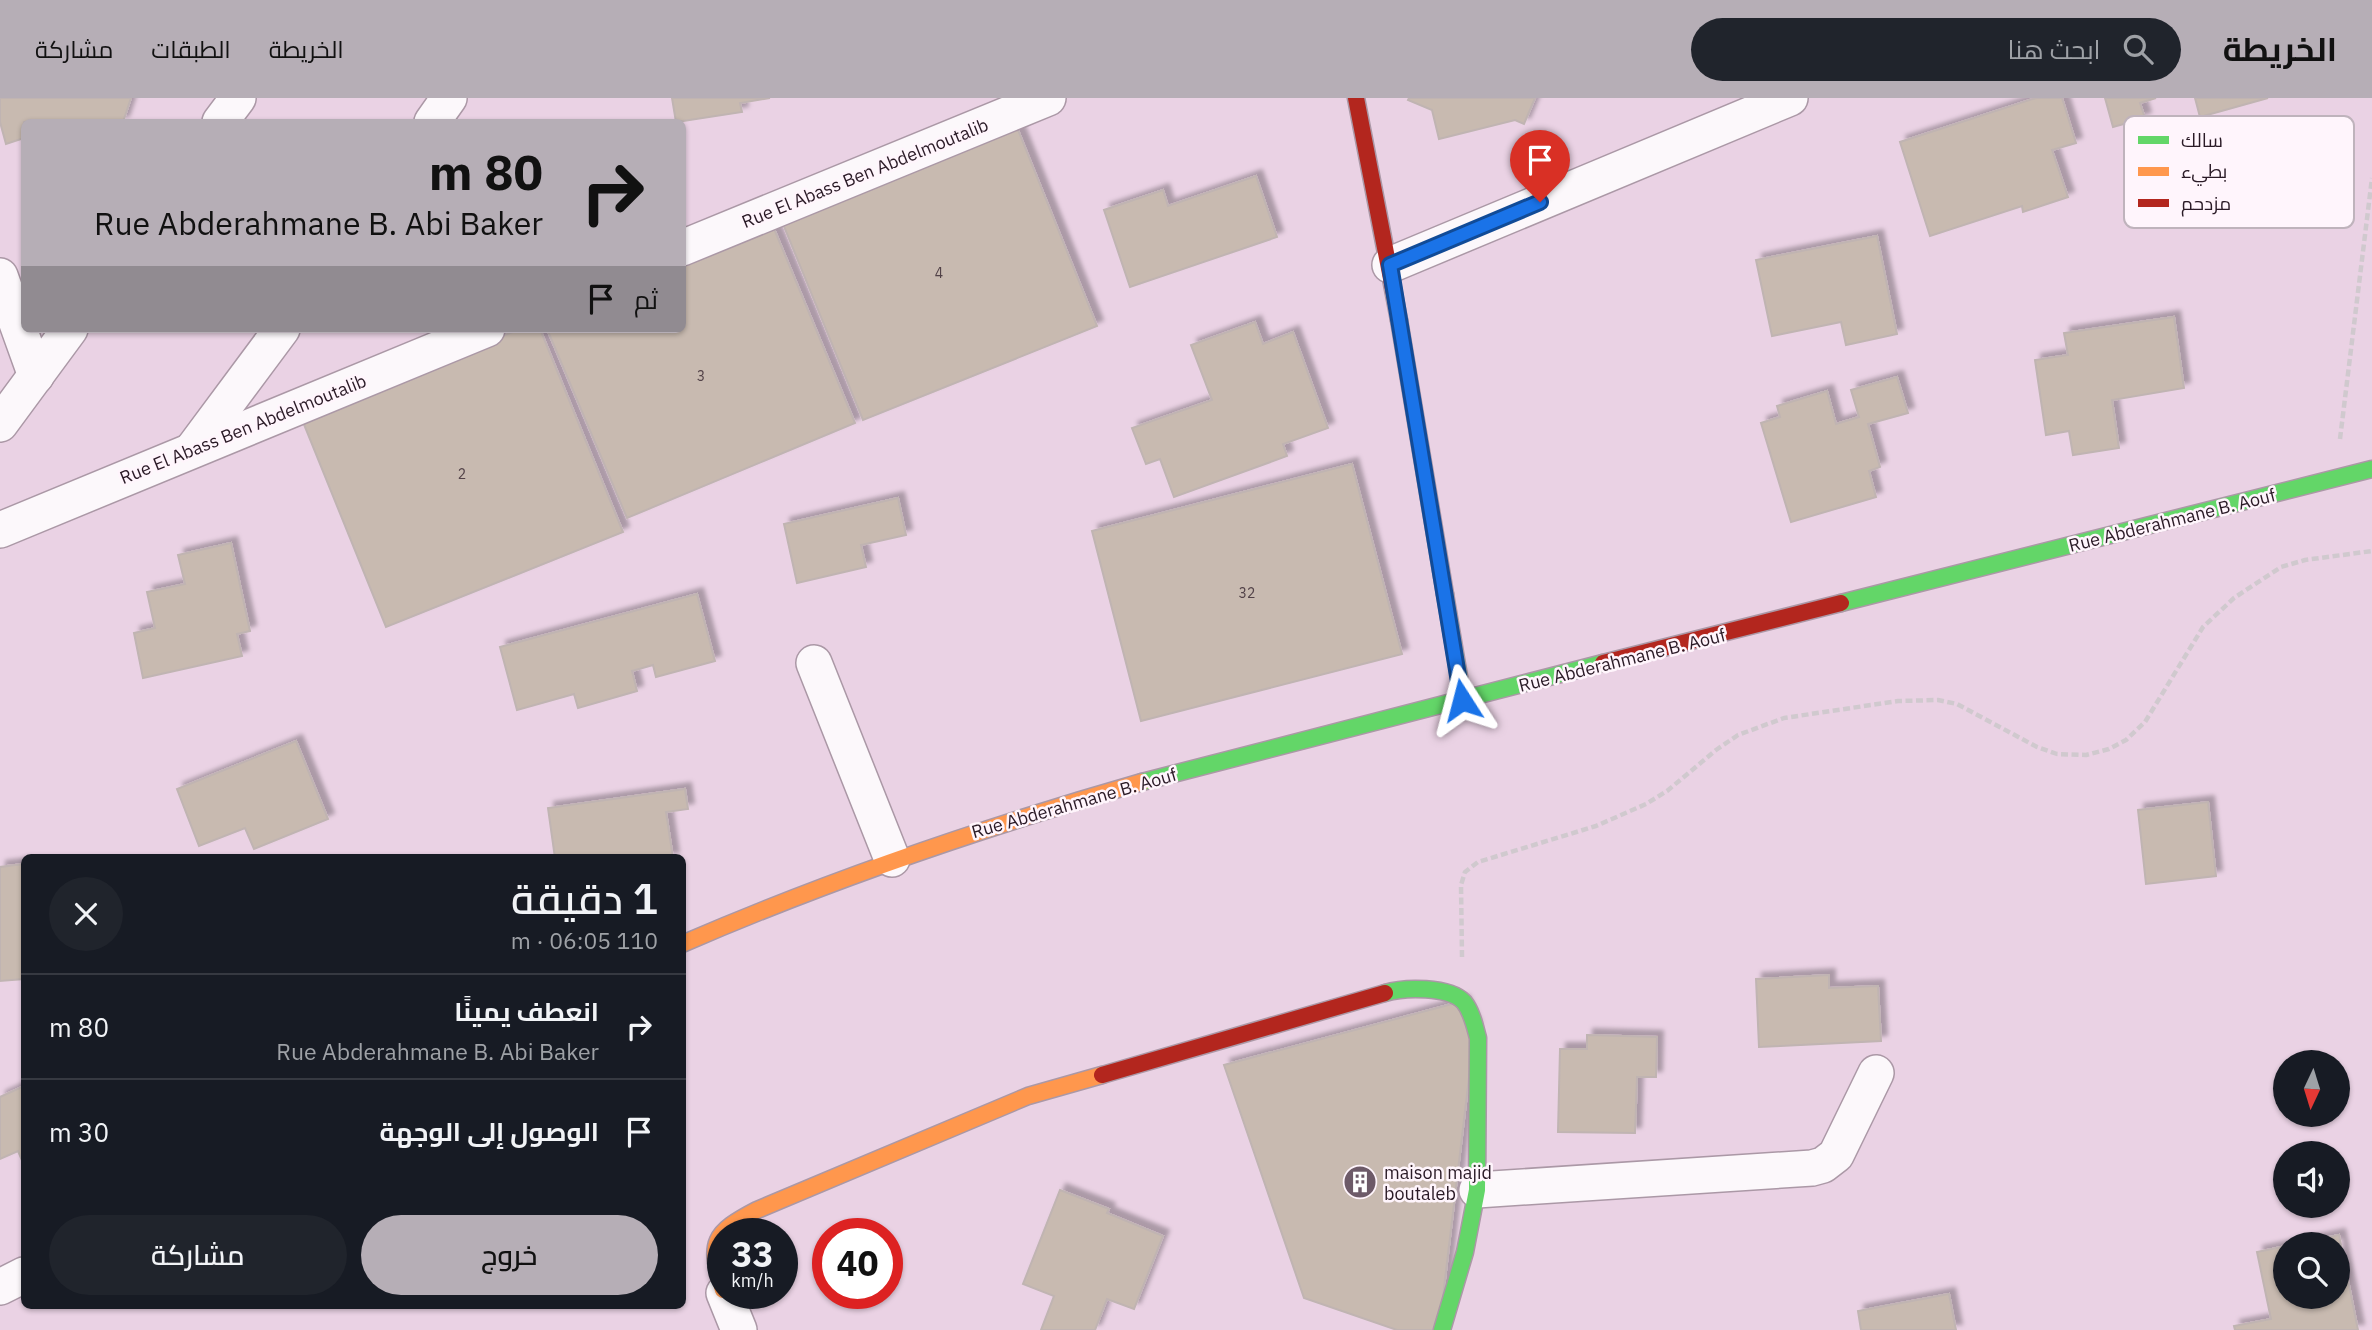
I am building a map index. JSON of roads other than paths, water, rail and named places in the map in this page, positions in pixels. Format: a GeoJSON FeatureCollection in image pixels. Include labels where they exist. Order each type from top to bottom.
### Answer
{"type":"FeatureCollection","features":[{"type":"Feature","properties":{"kind":"street"},"geometry":{"type":"LineString","coordinates":[[222,119],[238,98]]}},
{"type":"Feature","properties":{"kind":"street"},"geometry":{"type":"LineString","coordinates":[[434,119],[449,98]]}},
{"type":"Feature","properties":{"kind":"street","name":"Rue El Abass Ben Abdelmoutalib"},"geometry":{"type":"LineString","coordinates":[[686,246],[1048,98]]}},
{"type":"Feature","properties":{"kind":"street"},"geometry":{"type":"LineString","coordinates":[[1356,98],[1390,265],[1462,700]]}},
{"type":"Feature","properties":{"kind":"street"},"geometry":{"type":"LineString","coordinates":[[1390,265],[1790,98]]}},
{"type":"Feature","properties":{"kind":"street"},"geometry":{"type":"LineString","coordinates":[[0,276],[36,376]]}},
{"type":"Feature","properties":{"kind":"street"},"geometry":{"type":"LineString","coordinates":[[0,424],[67,333]]}},
{"type":"Feature","properties":{"kind":"street"},"geometry":{"type":"LineString","coordinates":[[192,450],[279,333]]}},
{"type":"Feature","properties":{"kind":"street","name":"Rue El Abass Ben Abdelmoutalib"},"geometry":{"type":"LineString","coordinates":[[0,530],[477,333]]}},
{"type":"Feature","properties":{"kind":"street","name":"Rue Abderahmane B. Aouf"},"geometry":{"type":"LineString","coordinates":[[686,942],[892,859],[1012,819],[1123,787],[1220,760],[2372,469]]}},
{"type":"Feature","properties":{"kind":"street"},"geometry":{"type":"LineString","coordinates":[[814,663],[892,859]]}},
{"type":"Feature","properties":{"kind":"street"},"geometry":{"type":"LineString","coordinates":[[743,1218],[796,1193],[1028,1097],[1394,990],[1434,990],[1463,1002],[1472,1018],[1478,1038],[1477,1190],[1465,1252],[1441,1330]]}},
{"type":"Feature","properties":{"kind":"street"},"geometry":{"type":"LineString","coordinates":[[1477,1190],[1812,1168],[1823,1165],[1836,1156],[1876,1073]]}},
{"type":"Feature","properties":{"kind":"street"},"geometry":{"type":"LineString","coordinates":[[0,1287],[21,1276]]}},
{"type":"Feature","properties":{"kind":"place","name":"maison majid boutaleb"},"geometry":{"type":"Point","coordinates":[1360,1182]}}]}
